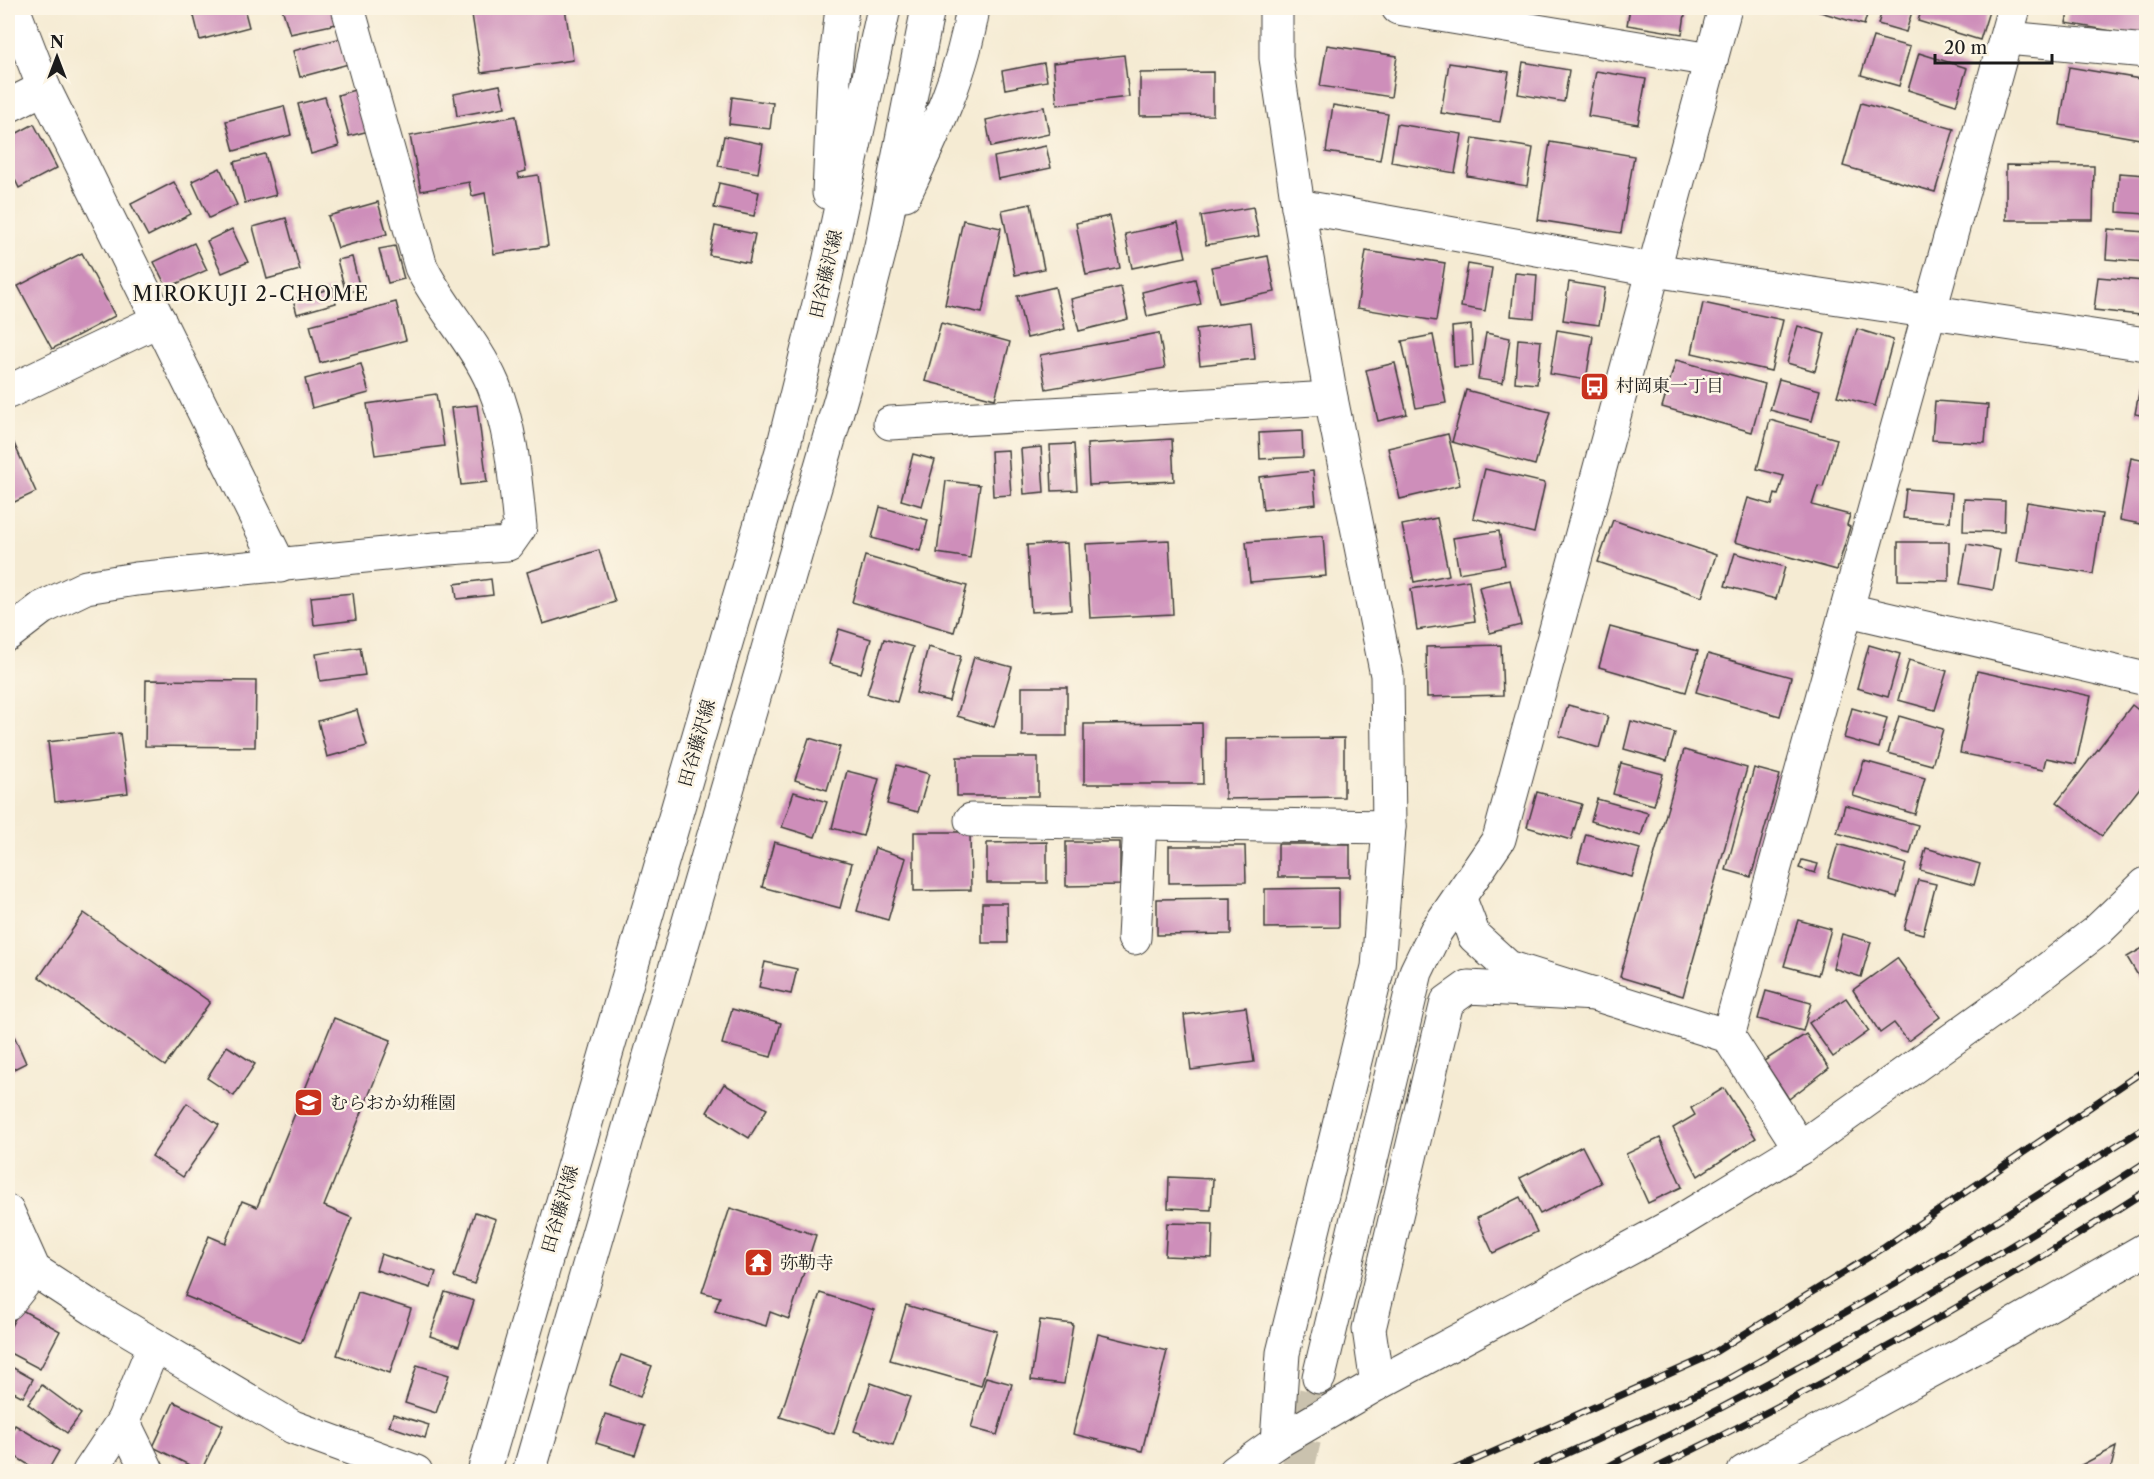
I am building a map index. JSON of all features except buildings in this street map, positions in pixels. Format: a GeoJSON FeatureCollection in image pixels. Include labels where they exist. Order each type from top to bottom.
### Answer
{"type":"FeatureCollection","features":[{"type":"Feature","properties":{"kind":"street"},"geometry":{"type":"LineString","coordinates":[[13,8],[44,88],[279,566]]}},
{"type":"Feature","properties":{"kind":"street"},"geometry":{"type":"LineString","coordinates":[[8,634],[42,608],[86,587],[136,579],[435,549],[508,544],[520,527],[510,438],[500,405],[492,382],[466,338],[435,296],[420,267],[348,8]]}},
{"type":"Feature","properties":{"kind":"street"},"geometry":{"type":"LineString","coordinates":[[826,276],[834,77],[842,8]]}},
{"type":"Feature","properties":{"kind":"street","name":"田谷藤沢線"},"geometry":{"type":"LineString","coordinates":[[484,1472],[784,444],[826,276],[884,8]]}},
{"type":"Feature","properties":{"kind":"street"},"geometry":{"type":"LineString","coordinates":[[530,1472],[847,377],[881,246],[928,8]]}},
{"type":"Feature","properties":{"kind":"street"},"geometry":{"type":"LineString","coordinates":[[881,246],[951,95],[969,37],[973,8]]}},
{"type":"Feature","properties":{"kind":"street"},"geometry":{"type":"LineString","coordinates":[[1276,8],[1276,58],[1298,206],[1331,398],[1387,675],[1389,827],[1378,967],[1282,1353],[1277,1442]]}},
{"type":"Feature","properties":{"kind":"street"},"geometry":{"type":"LineString","coordinates":[[1398,8],[1711,60]]}},
{"type":"Feature","properties":{"kind":"street"},"geometry":{"type":"LineString","coordinates":[[1319,1377],[1416,972],[1436,931],[1460,899],[1498,839],[1725,8]]}},
{"type":"Feature","properties":{"kind":"street"},"geometry":{"type":"LineString","coordinates":[[1728,1036],[2010,23],[2146,51]]}},
{"type":"Feature","properties":{"kind":"street"},"geometry":{"type":"LineString","coordinates":[[8,106],[44,88]]}},
{"type":"Feature","properties":{"kind":"street"},"geometry":{"type":"LineString","coordinates":[[1298,206],[1653,270],[2146,344]]}},
{"type":"Feature","properties":{"kind":"street"},"geometry":{"type":"LineString","coordinates":[[8,392],[159,320]]}},
{"type":"Feature","properties":{"kind":"street"},"geometry":{"type":"LineString","coordinates":[[890,423],[1331,398]]}},
{"type":"Feature","properties":{"kind":"street"},"geometry":{"type":"LineString","coordinates":[[1848,610],[2146,679]]}},
{"type":"Feature","properties":{"kind":"street"},"geometry":{"type":"LineString","coordinates":[[971,820],[1389,827]]}},
{"type":"Feature","properties":{"kind":"street"},"geometry":{"type":"LineString","coordinates":[[1134,938],[1140,823]]}},
{"type":"Feature","properties":{"kind":"street"},"geometry":{"type":"LineString","coordinates":[[1235,1472],[1277,1442],[1377,1384],[1677,1223],[1800,1148],[2013,996],[2097,931],[2146,884]]}},
{"type":"Feature","properties":{"kind":"street"},"geometry":{"type":"LineString","coordinates":[[1460,899],[1474,936],[1508,967],[1728,1036],[1800,1148]]}},
{"type":"Feature","properties":{"kind":"street"},"geometry":{"type":"LineString","coordinates":[[1377,1384],[1369,1329],[1447,1002],[1468,987],[1595,994]]}},
{"type":"Feature","properties":{"kind":"street"},"geometry":{"type":"LineString","coordinates":[[8,1212],[34,1270],[154,1345],[293,1427],[416,1472]]}},
{"type":"Feature","properties":{"kind":"street"},"geometry":{"type":"LineString","coordinates":[[1744,1472],[1974,1348],[2146,1249]]}},
{"type":"Feature","properties":{"kind":"street"},"geometry":{"type":"LineString","coordinates":[[8,1303],[34,1270]]}},
{"type":"Feature","properties":{"kind":"street"},"geometry":{"type":"LineString","coordinates":[[89,1472],[123,1422],[154,1345]]}},
{"type":"Feature","properties":{"kind":"street"},"geometry":{"type":"LineString","coordinates":[[123,1422],[148,1472]]}},
{"type":"Feature","properties":{"kind":"tunnel"},"geometry":{"type":"LineString","coordinates":[[1297,1472],[1319,1377]]}},
{"type":"Feature","properties":{"kind":"railway"},"geometry":{"type":"LineString","coordinates":[[1448,1472],[1707,1357],[1885,1247],[2146,1069]]}},
{"type":"Feature","properties":{"kind":"railway"},"geometry":{"type":"LineString","coordinates":[[1526,1472],[1719,1384],[1897,1283],[2146,1127]]}},
{"type":"Feature","properties":{"kind":"railway"},"geometry":{"type":"LineString","coordinates":[[1597,1472],[1737,1400],[1876,1324],[2012,1245],[2146,1162]]}},
{"type":"Feature","properties":{"kind":"railway"},"geometry":{"type":"LineString","coordinates":[[1648,1472],[1776,1408],[1902,1339],[2025,1267],[2146,1191]]}},
{"type":"Feature","properties":{"kind":"place","name":"村岡東一丁目"},"geometry":{"type":"Point","coordinates":[1595,386]}},
{"type":"Feature","properties":{"kind":"place","name":"むらおか幼稚園"},"geometry":{"type":"Point","coordinates":[309,1103]}},
{"type":"Feature","properties":{"kind":"place","name":"弥勒寺"},"geometry":{"type":"Point","coordinates":[759,1263]}},
{"type":"Feature","properties":{"kind":"district","name":"MIROKUJI 2-CHOME"},"geometry":{"type":"Point","coordinates":[251,294]}}]}
